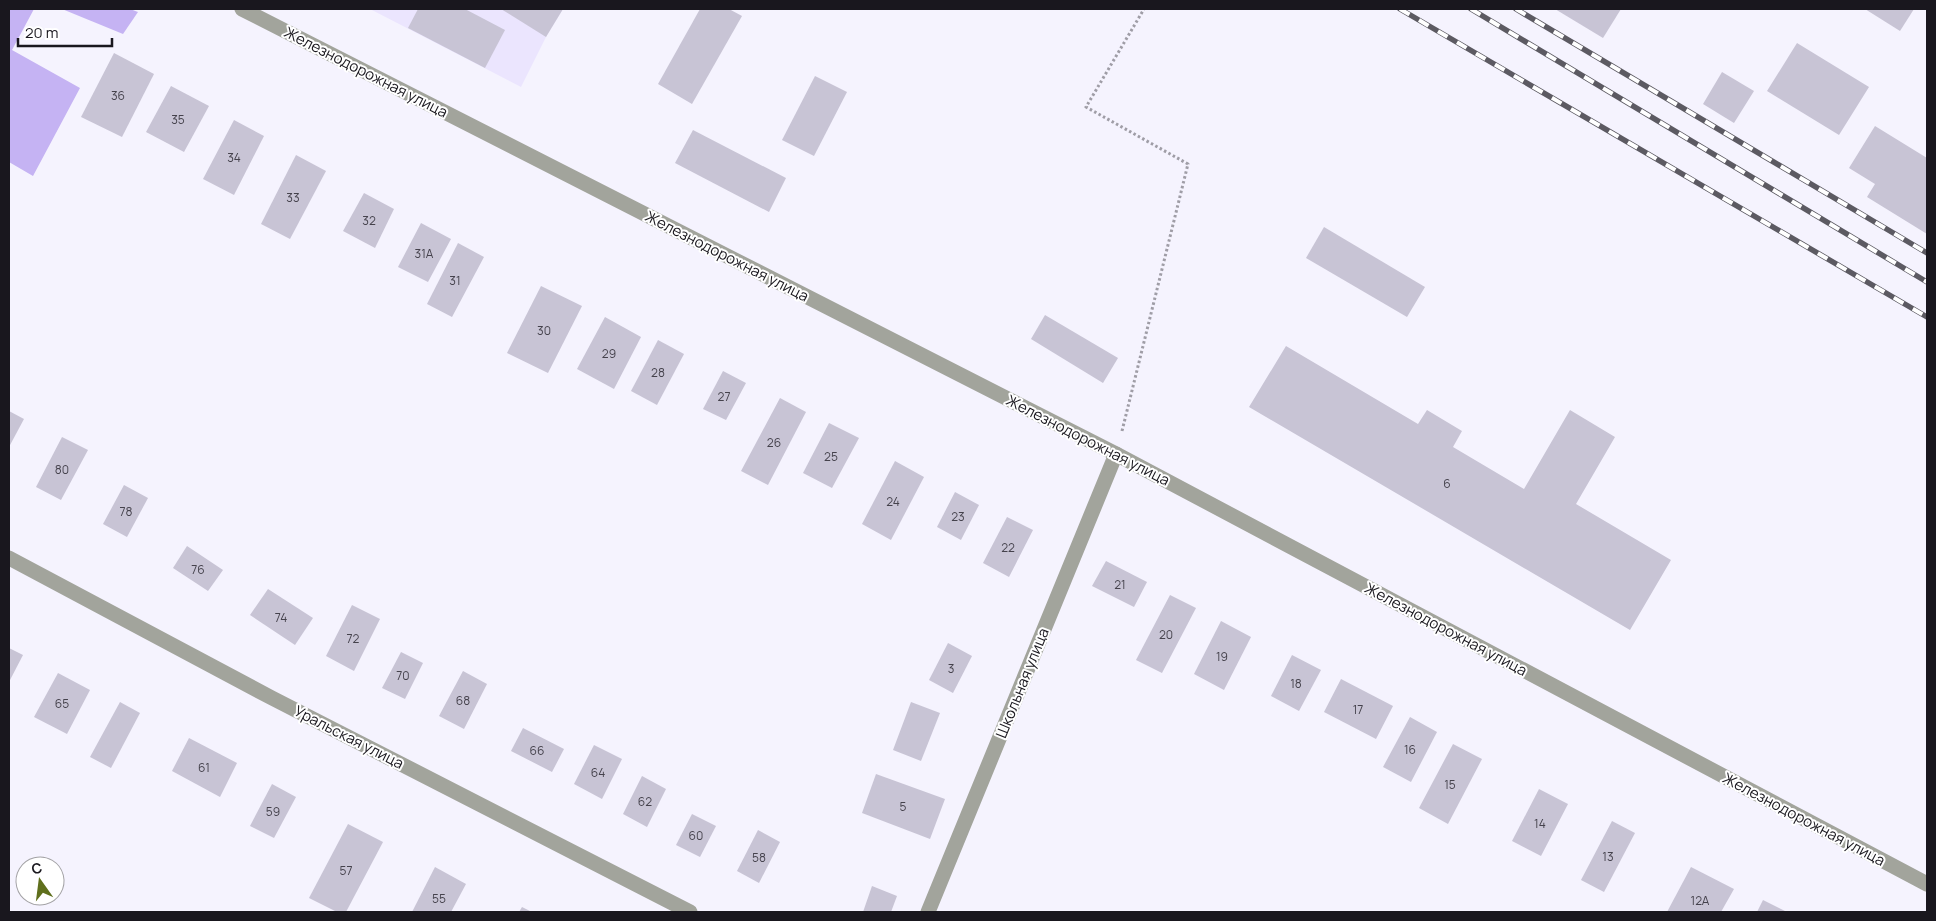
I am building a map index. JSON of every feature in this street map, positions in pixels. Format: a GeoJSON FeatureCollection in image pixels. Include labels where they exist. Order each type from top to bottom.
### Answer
{"type":"FeatureCollection","features":[{"type":"Feature","properties":{"kind":"street","name":"Железнодорожная улица"},"geometry":{"type":"LineString","coordinates":[[242,9],[1116,454],[1927,884]]}},
{"type":"Feature","properties":{"kind":"street","name":"Школьная улица"},"geometry":{"type":"LineString","coordinates":[[928,912],[1116,454]]}},
{"type":"Feature","properties":{"kind":"street","name":"Уральская улица"},"geometry":{"type":"LineString","coordinates":[[9,558],[272,698],[690,912]]}},
{"type":"Feature","properties":{"kind":"path"},"geometry":{"type":"LineString","coordinates":[[1116,454],[1188,164],[1086,107],[1144,9]]}},
{"type":"Feature","properties":{"kind":"shaded area"},"geometry":{"type":"Polygon","coordinates":[[[9,9],[34,9],[12,50],[80,88],[33,176],[9,162],[9,9]]]}},
{"type":"Feature","properties":{"kind":"shaded area"},"geometry":{"type":"Polygon","coordinates":[[[62,9],[130,9],[138,12],[123,34],[62,9]]]}},
{"type":"Feature","properties":{"kind":"shaded area"},"geometry":{"type":"Polygon","coordinates":[[[370,9],[563,9],[546,37],[521,87],[370,9]]]}},
{"type":"Feature","properties":{"kind":"building"},"geometry":{"type":"Polygon","coordinates":[[[418,9],[465,9],[505,30],[485,68],[408,28],[418,9]]]}},
{"type":"Feature","properties":{"kind":"building"},"geometry":{"type":"Polygon","coordinates":[[[501,9],[563,9],[546,37],[501,9]]]}},
{"type":"Feature","properties":{"kind":"building"},"geometry":{"type":"Polygon","coordinates":[[[700,9],[729,9],[742,16],[692,104],[658,84],[700,9]]]}},
{"type":"Feature","properties":{"kind":"building"},"geometry":{"type":"Polygon","coordinates":[[[1555,9],[1621,9],[1603,38],[1555,9]]]}},
{"type":"Feature","properties":{"kind":"building"},"geometry":{"type":"Polygon","coordinates":[[[1865,9],[1914,9],[1900,31],[1865,9]]]}},
{"type":"Feature","properties":{"kind":"building"},"geometry":{"type":"Polygon","coordinates":[[[1797,43],[1869,87],[1839,135],[1767,91],[1797,43]]]}},
{"type":"Feature","properties":{"kind":"building"},"geometry":{"type":"Polygon","coordinates":[[[114,53],[154,74],[122,137],[81,117],[114,53]]]}},
{"type":"Feature","properties":{"kind":"building"},"geometry":{"type":"Polygon","coordinates":[[[1722,72],[1754,91],[1734,123],[1703,104],[1722,72]]]}},
{"type":"Feature","properties":{"kind":"building"},"geometry":{"type":"Polygon","coordinates":[[[815,76],[847,92],[814,156],[782,140],[815,76]]]}},
{"type":"Feature","properties":{"kind":"building"},"geometry":{"type":"Polygon","coordinates":[[[171,86],[209,106],[184,152],[146,132],[171,86]]]}},
{"type":"Feature","properties":{"kind":"building"},"geometry":{"type":"Polygon","coordinates":[[[234,120],[264,136],[234,195],[203,179],[234,120]]]}},
{"type":"Feature","properties":{"kind":"building"},"geometry":{"type":"Polygon","coordinates":[[[1875,126],[1927,158],[1927,234],[1867,197],[1875,184],[1849,168],[1875,126]]]}},
{"type":"Feature","properties":{"kind":"building"},"geometry":{"type":"Polygon","coordinates":[[[693,130],[786,178],[769,212],[675,163],[693,130]]]}},
{"type":"Feature","properties":{"kind":"building"},"geometry":{"type":"Polygon","coordinates":[[[296,155],[326,171],[290,239],[261,224],[296,155]]]}},
{"type":"Feature","properties":{"kind":"building"},"geometry":{"type":"Polygon","coordinates":[[[364,193],[394,209],[375,248],[343,231],[364,193]]]}},
{"type":"Feature","properties":{"kind":"building"},"geometry":{"type":"Polygon","coordinates":[[[421,223],[451,239],[428,282],[398,267],[421,223]]]}},
{"type":"Feature","properties":{"kind":"building"},"geometry":{"type":"Polygon","coordinates":[[[1324,227],[1425,287],[1407,317],[1306,258],[1324,227]]]}},
{"type":"Feature","properties":{"kind":"building"},"geometry":{"type":"Polygon","coordinates":[[[458,243],[484,257],[452,317],[427,304],[458,243]]]}},
{"type":"Feature","properties":{"kind":"building"},"geometry":{"type":"Polygon","coordinates":[[[541,286],[582,306],[548,373],[507,353],[541,286]]]}},
{"type":"Feature","properties":{"kind":"building"},"geometry":{"type":"Polygon","coordinates":[[[1045,315],[1118,358],[1103,383],[1031,339],[1045,315]]]}},
{"type":"Feature","properties":{"kind":"building"},"geometry":{"type":"Polygon","coordinates":[[[605,317],[641,337],[614,389],[577,369],[605,317]]]}},
{"type":"Feature","properties":{"kind":"building"},"geometry":{"type":"Polygon","coordinates":[[[658,340],[684,354],[657,405],[631,391],[658,340]]]}},
{"type":"Feature","properties":{"kind":"building"},"geometry":{"type":"Polygon","coordinates":[[[1286,346],[1418,424],[1427,410],[1462,431],[1453,447],[1524,489],[1570,410],[1615,437],[1576,504],[1671,560],[1630,630],[1249,407],[1286,346]]]}},
{"type":"Feature","properties":{"kind":"building"},"geometry":{"type":"Polygon","coordinates":[[[723,371],[746,383],[726,420],[703,409],[723,371]]]}},
{"type":"Feature","properties":{"kind":"building"},"geometry":{"type":"Polygon","coordinates":[[[780,398],[806,412],[768,485],[741,471],[780,398]]]}},
{"type":"Feature","properties":{"kind":"building"},"geometry":{"type":"Polygon","coordinates":[[[9,411],[24,419],[9,447],[9,411]]]}},
{"type":"Feature","properties":{"kind":"building"},"geometry":{"type":"Polygon","coordinates":[[[829,423],[859,438],[832,488],[803,473],[829,423]]]}},
{"type":"Feature","properties":{"kind":"building"},"geometry":{"type":"Polygon","coordinates":[[[62,437],[88,450],[61,500],[36,487],[62,437]]]}},
{"type":"Feature","properties":{"kind":"building"},"geometry":{"type":"Polygon","coordinates":[[[895,461],[924,477],[891,540],[862,524],[895,461]]]}},
{"type":"Feature","properties":{"kind":"building"},"geometry":{"type":"Polygon","coordinates":[[[124,485],[148,498],[127,537],[103,524],[124,485]]]}},
{"type":"Feature","properties":{"kind":"building"},"geometry":{"type":"Polygon","coordinates":[[[955,492],[979,505],[961,540],[937,527],[955,492]]]}},
{"type":"Feature","properties":{"kind":"building"},"geometry":{"type":"Polygon","coordinates":[[[1007,517],[1033,530],[1009,577],[983,563],[1007,517]]]}},
{"type":"Feature","properties":{"kind":"building"},"geometry":{"type":"Polygon","coordinates":[[[187,546],[223,570],[208,591],[173,568],[187,546]]]}},
{"type":"Feature","properties":{"kind":"building"},"geometry":{"type":"Polygon","coordinates":[[[1106,561],[1147,582],[1134,607],[1092,586],[1106,561]]]}},
{"type":"Feature","properties":{"kind":"building"},"geometry":{"type":"Polygon","coordinates":[[[268,589],[313,618],[295,645],[250,615],[268,589]]]}},
{"type":"Feature","properties":{"kind":"building"},"geometry":{"type":"Polygon","coordinates":[[[1170,595],[1196,608],[1162,673],[1136,660],[1170,595]]]}},
{"type":"Feature","properties":{"kind":"building"},"geometry":{"type":"Polygon","coordinates":[[[352,605],[380,619],[354,671],[326,656],[352,605]]]}},
{"type":"Feature","properties":{"kind":"building"},"geometry":{"type":"Polygon","coordinates":[[[1221,621],[1251,637],[1224,690],[1194,674],[1221,621]]]}},
{"type":"Feature","properties":{"kind":"building"},"geometry":{"type":"Polygon","coordinates":[[[948,643],[972,656],[953,693],[929,680],[948,643]]]}},
{"type":"Feature","properties":{"kind":"building"},"geometry":{"type":"Polygon","coordinates":[[[9,648],[23,655],[9,682],[9,648]]]}},
{"type":"Feature","properties":{"kind":"building"},"geometry":{"type":"Polygon","coordinates":[[[401,652],[423,663],[405,699],[382,688],[401,652]]]}},
{"type":"Feature","properties":{"kind":"building"},"geometry":{"type":"Polygon","coordinates":[[[1292,655],[1321,670],[1299,711],[1271,696],[1292,655]]]}},
{"type":"Feature","properties":{"kind":"building"},"geometry":{"type":"Polygon","coordinates":[[[463,671],[487,684],[464,729],[439,716],[463,671]]]}},
{"type":"Feature","properties":{"kind":"building"},"geometry":{"type":"Polygon","coordinates":[[[58,673],[90,690],[67,734],[34,717],[58,673]]]}},
{"type":"Feature","properties":{"kind":"building"},"geometry":{"type":"Polygon","coordinates":[[[1341,679],[1393,706],[1376,739],[1324,712],[1341,679]]]}},
{"type":"Feature","properties":{"kind":"building"},"geometry":{"type":"Polygon","coordinates":[[[120,702],[140,713],[111,768],[90,757],[120,702]]]}},
{"type":"Feature","properties":{"kind":"building"},"geometry":{"type":"Polygon","coordinates":[[[911,702],[940,713],[921,761],[893,750],[911,702]]]}},
{"type":"Feature","properties":{"kind":"building"},"geometry":{"type":"Polygon","coordinates":[[[1410,717],[1437,732],[1411,782],[1383,767],[1410,717]]]}},
{"type":"Feature","properties":{"kind":"building"},"geometry":{"type":"Polygon","coordinates":[[[523,728],[564,749],[552,772],[511,751],[523,728]]]}},
{"type":"Feature","properties":{"kind":"building"},"geometry":{"type":"Polygon","coordinates":[[[189,738],[237,763],[220,797],[172,771],[189,738]]]}},
{"type":"Feature","properties":{"kind":"building"},"geometry":{"type":"Polygon","coordinates":[[[1453,744],[1482,759],[1448,824],[1419,808],[1453,744]]]}},
{"type":"Feature","properties":{"kind":"building"},"geometry":{"type":"Polygon","coordinates":[[[594,745],[622,759],[602,799],[574,784],[594,745]]]}},
{"type":"Feature","properties":{"kind":"building"},"geometry":{"type":"Polygon","coordinates":[[[876,774],[945,799],[930,839],[862,813],[876,774]]]}},
{"type":"Feature","properties":{"kind":"building"},"geometry":{"type":"Polygon","coordinates":[[[642,776],[666,789],[647,827],[623,814],[642,776]]]}},
{"type":"Feature","properties":{"kind":"building"},"geometry":{"type":"Polygon","coordinates":[[[272,784],[296,797],[274,838],[250,826],[272,784]]]}},
{"type":"Feature","properties":{"kind":"building"},"geometry":{"type":"Polygon","coordinates":[[[1539,789],[1568,804],[1541,856],[1512,841],[1539,789]]]}},
{"type":"Feature","properties":{"kind":"building"},"geometry":{"type":"Polygon","coordinates":[[[692,814],[716,826],[700,857],[676,845],[692,814]]]}},
{"type":"Feature","properties":{"kind":"building"},"geometry":{"type":"Polygon","coordinates":[[[1612,821],[1635,833],[1604,892],[1581,880],[1612,821]]]}},
{"type":"Feature","properties":{"kind":"building"},"geometry":{"type":"Polygon","coordinates":[[[348,824],[383,842],[346,912],[337,912],[309,898],[348,824]]]}},
{"type":"Feature","properties":{"kind":"building"},"geometry":{"type":"Polygon","coordinates":[[[758,830],[780,842],[759,883],[737,871],[758,830]]]}},
{"type":"Feature","properties":{"kind":"building"},"geometry":{"type":"Polygon","coordinates":[[[435,867],[466,884],[451,912],[412,912],[435,867]]]}},
{"type":"Feature","properties":{"kind":"building"},"geometry":{"type":"Polygon","coordinates":[[[1691,867],[1734,889],[1721,912],[1667,912],[1691,867]]]}},
{"type":"Feature","properties":{"kind":"building"},"geometry":{"type":"Polygon","coordinates":[[[872,886],[897,896],[891,912],[863,912],[872,886]]]}},
{"type":"Feature","properties":{"kind":"building"},"geometry":{"type":"Polygon","coordinates":[[[1763,900],[1787,912],[1757,912],[1763,900]]]}},
{"type":"Feature","properties":{"kind":"building"},"geometry":{"type":"Polygon","coordinates":[[[522,907],[532,912],[519,912],[522,907]]]}},
{"type":"Feature","properties":{"kind":"railway"},"geometry":{"type":"LineString","coordinates":[[1400,9],[1927,317]]}},
{"type":"Feature","properties":{"kind":"railway"},"geometry":{"type":"LineString","coordinates":[[1471,9],[1927,282]]}},
{"type":"Feature","properties":{"kind":"railway"},"geometry":{"type":"LineString","coordinates":[[1516,9],[1927,253]]}}]}
